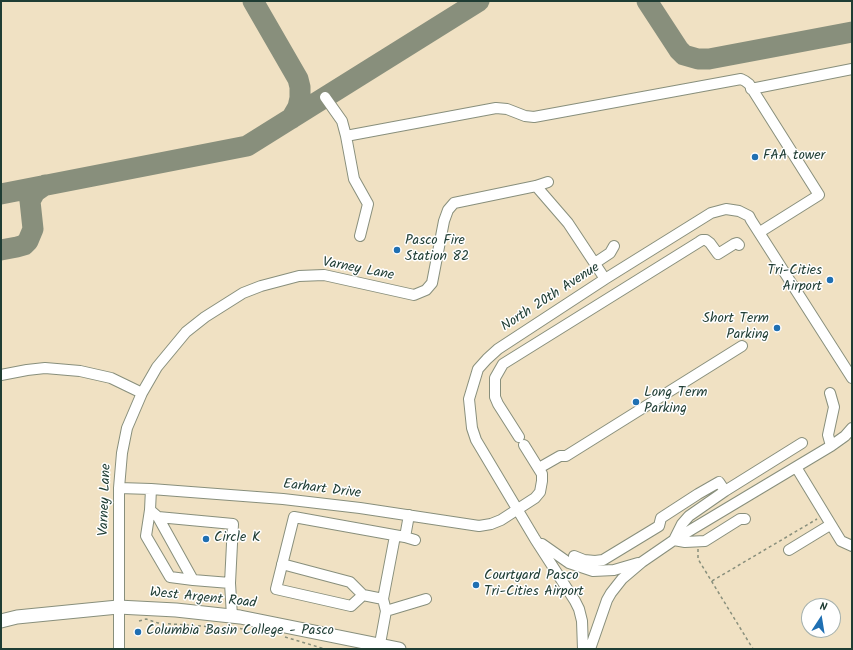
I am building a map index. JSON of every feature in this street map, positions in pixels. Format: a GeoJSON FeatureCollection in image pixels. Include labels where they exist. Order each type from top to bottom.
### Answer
{"type":"FeatureCollection","features":[{"type":"Feature","properties":{"kind":"main road","name":"West Argent Road"},"geometry":{"type":"LineString","coordinates":[[1,621],[17,617],[118,607],[176,610],[230,623],[400,649]]}},
{"type":"Feature","properties":{"kind":"street"},"geometry":{"type":"LineString","coordinates":[[751,88],[852,69]]}},
{"type":"Feature","properties":{"kind":"street"},"geometry":{"type":"LineString","coordinates":[[346,136],[496,108],[507,109],[525,116],[534,117],[735,79],[745,80],[819,195],[760,232]]}},
{"type":"Feature","properties":{"kind":"street"},"geometry":{"type":"LineString","coordinates":[[325,97],[342,121],[354,179],[368,204],[360,236]]}},
{"type":"Feature","properties":{"kind":"street","name":"Varney Lane"},"geometry":{"type":"LineString","coordinates":[[119,649],[119,488],[122,453],[127,428],[142,393],[157,367],[186,332],[212,312],[243,293],[261,286],[299,276],[324,275],[414,295],[426,290],[432,283],[444,221],[448,210],[454,203],[536,186],[548,182]]}},
{"type":"Feature","properties":{"kind":"street"},"geometry":{"type":"LineString","coordinates":[[536,186],[568,222],[605,279]]}},
{"type":"Feature","properties":{"kind":"street","name":"North 20th Avenue"},"geometry":{"type":"LineString","coordinates":[[582,649],[582,621],[575,601],[535,539],[476,440],[472,428],[469,399],[478,369],[498,349],[605,279],[711,213],[718,210],[733,209],[749,216],[851,374]]}},
{"type":"Feature","properties":{"kind":"street"},"geometry":{"type":"LineString","coordinates":[[739,245],[737,243],[734,244],[718,254],[710,243],[706,240],[702,240],[507,361],[495,378],[495,397],[539,468],[560,456],[566,456],[742,346]]}},
{"type":"Feature","properties":{"kind":"street"},"geometry":{"type":"LineString","coordinates":[[1,375],[45,368],[80,371],[111,378],[142,393]]}},
{"type":"Feature","properties":{"kind":"street"},"geometry":{"type":"LineString","coordinates":[[830,393],[834,407],[828,435],[830,446]]}},
{"type":"Feature","properties":{"kind":"street"},"geometry":{"type":"LineString","coordinates":[[590,649],[607,600],[622,580],[642,562],[674,540],[830,446],[845,436],[852,428]]}},
{"type":"Feature","properties":{"kind":"street"},"geometry":{"type":"LineString","coordinates":[[674,540],[682,524],[689,516],[725,491],[802,443]]}},
{"type":"Feature","properties":{"kind":"street"},"geometry":{"type":"LineString","coordinates":[[796,467],[830,525],[842,541],[852,546]]}},
{"type":"Feature","properties":{"kind":"street","name":"Earhart Drive"},"geometry":{"type":"LineString","coordinates":[[119,488],[283,499],[409,515],[479,526],[491,524],[501,520],[535,498],[540,492],[542,481],[542,474],[539,468]]}},
{"type":"Feature","properties":{"kind":"street"},"geometry":{"type":"LineString","coordinates":[[574,556],[595,562],[603,560],[659,526],[661,518],[678,506],[719,482],[725,491]]}},
{"type":"Feature","properties":{"kind":"street"},"geometry":{"type":"LineString","coordinates":[[151,489],[150,510],[146,536],[170,577],[230,583]]}},
{"type":"Feature","properties":{"kind":"street"},"geometry":{"type":"LineString","coordinates":[[150,510],[158,517],[193,580]]}},
{"type":"Feature","properties":{"kind":"street"},"geometry":{"type":"LineString","coordinates":[[380,647],[386,611],[383,600],[400,536],[409,515]]}},
{"type":"Feature","properties":{"kind":"street"},"geometry":{"type":"LineString","coordinates":[[158,517],[233,524],[230,583],[230,623]]}},
{"type":"Feature","properties":{"kind":"street"},"geometry":{"type":"LineString","coordinates":[[363,595],[351,606],[276,589],[294,517],[415,540]]}},
{"type":"Feature","properties":{"kind":"street"},"geometry":{"type":"LineString","coordinates":[[674,540],[685,542],[704,541],[740,519],[745,519]]}},
{"type":"Feature","properties":{"kind":"street"},"geometry":{"type":"LineString","coordinates":[[789,550],[830,525]]}},
{"type":"Feature","properties":{"kind":"street"},"geometry":{"type":"LineString","coordinates":[[535,539],[565,561],[586,569],[606,571],[642,562]]}},
{"type":"Feature","properties":{"kind":"street"},"geometry":{"type":"LineString","coordinates":[[282,564],[350,582],[363,595],[383,600]]}},
{"type":"Feature","properties":{"kind":"street"},"geometry":{"type":"LineString","coordinates":[[386,611],[426,599]]}},
{"type":"Feature","properties":{"kind":"street"},"geometry":{"type":"LineString","coordinates":[[578,649],[582,638]]}},
{"type":"Feature","properties":{"kind":"path"},"geometry":{"type":"LineString","coordinates":[[712,582],[820,517]]}},
{"type":"Feature","properties":{"kind":"path"},"geometry":{"type":"LineString","coordinates":[[699,545],[698,559],[753,649]]}},
{"type":"Feature","properties":{"kind":"path"},"geometry":{"type":"LineString","coordinates":[[139,621],[146,619],[158,623],[214,628],[230,623],[246,630]]}},
{"type":"Feature","properties":{"kind":"path"},"geometry":{"type":"LineString","coordinates":[[283,637],[325,649]]}},
{"type":"Feature","properties":{"kind":"taxiway"},"geometry":{"type":"LineString","coordinates":[[253,1],[298,79],[300,98],[298,107],[291,119]]}},
{"type":"Feature","properties":{"kind":"taxiway"},"geometry":{"type":"LineString","coordinates":[[1,194],[247,146],[479,1]]}},
{"type":"Feature","properties":{"kind":"taxiway"},"geometry":{"type":"LineString","coordinates":[[647,1],[679,50],[684,55],[698,59],[709,59],[852,32]]}},
{"type":"Feature","properties":{"kind":"taxiway"},"geometry":{"type":"LineString","coordinates":[[1,250],[24,245],[28,241],[33,229],[30,201],[35,192],[45,185]]}},
{"type":"Feature","properties":{"kind":"place","name":"FAA tower"},"geometry":{"type":"Point","coordinates":[755,157]}},
{"type":"Feature","properties":{"kind":"place","name":"Pasco Fire Station 82"},"geometry":{"type":"Point","coordinates":[397,250]}},
{"type":"Feature","properties":{"kind":"place","name":"Tri-Cities Airport"},"geometry":{"type":"Point","coordinates":[830,280]}},
{"type":"Feature","properties":{"kind":"place","name":"Short Term Parking"},"geometry":{"type":"Point","coordinates":[777,328]}},
{"type":"Feature","properties":{"kind":"place","name":"Long Term Parking"},"geometry":{"type":"Point","coordinates":[636,402]}},
{"type":"Feature","properties":{"kind":"place","name":"Circle K"},"geometry":{"type":"Point","coordinates":[206,539]}},
{"type":"Feature","properties":{"kind":"place","name":"Courtyard Pasco Tri-Cities Airport"},"geometry":{"type":"Point","coordinates":[476,585]}},
{"type":"Feature","properties":{"kind":"place","name":"Columbia Basin College - Pasco"},"geometry":{"type":"Point","coordinates":[138,632]}}]}
